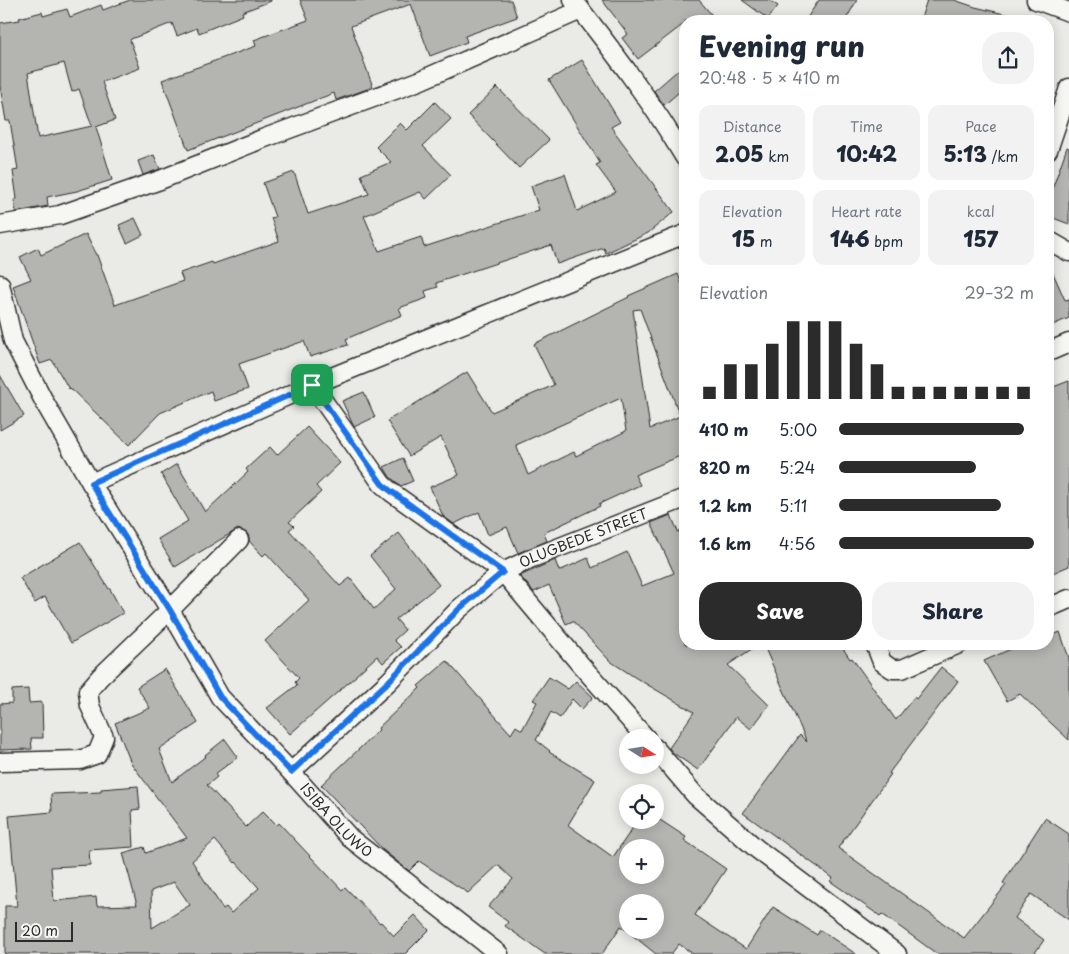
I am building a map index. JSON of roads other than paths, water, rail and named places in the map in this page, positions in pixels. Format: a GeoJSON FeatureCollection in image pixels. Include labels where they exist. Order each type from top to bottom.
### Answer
{"type":"FeatureCollection","features":[{"type":"Feature","properties":{"kind":"street"},"geometry":{"type":"LineString","coordinates":[[1036,0],[1069,12]]}},
{"type":"Feature","properties":{"kind":"street"},"geometry":{"type":"LineString","coordinates":[[0,225],[60,215],[160,180],[262,139],[419,81],[577,5],[623,65],[679,148]]}},
{"type":"Feature","properties":{"kind":"street"},"geometry":{"type":"LineString","coordinates":[[1054,132],[1069,88]]}},
{"type":"Feature","properties":{"kind":"street"},"geometry":{"type":"LineString","coordinates":[[91,483],[312,385],[679,236]]}},
{"type":"Feature","properties":{"kind":"street"},"geometry":{"type":"LineString","coordinates":[[1054,243],[1069,252]]}},
{"type":"Feature","properties":{"kind":"street","name":"ISIBA OLUWO"},"geometry":{"type":"LineString","coordinates":[[0,284],[13,342],[46,406],[91,483],[170,610],[220,697],[350,838],[499,954]]}},
{"type":"Feature","properties":{"kind":"street"},"geometry":{"type":"LineString","coordinates":[[1054,349],[1069,343]]}},
{"type":"Feature","properties":{"kind":"street"},"geometry":{"type":"LineString","coordinates":[[312,385],[382,484],[503,572],[580,664],[638,729]]}},
{"type":"Feature","properties":{"kind":"street","name":"OLUGBEDE STREET"},"geometry":{"type":"LineString","coordinates":[[291,772],[387,683],[459,609],[503,572],[532,558],[679,500]]}},
{"type":"Feature","properties":{"kind":"street"},"geometry":{"type":"LineString","coordinates":[[0,762],[80,760],[97,754],[104,737],[90,706],[88,691],[239,540]]}},
{"type":"Feature","properties":{"kind":"street"},"geometry":{"type":"LineString","coordinates":[[1054,605],[1069,599]]}},
{"type":"Feature","properties":{"kind":"street"},"geometry":{"type":"LineString","coordinates":[[877,650],[882,662],[892,669],[902,669],[945,650]]}},
{"type":"Feature","properties":{"kind":"street"},"geometry":{"type":"LineString","coordinates":[[664,759],[695,795],[757,849],[897,954]]}}]}
